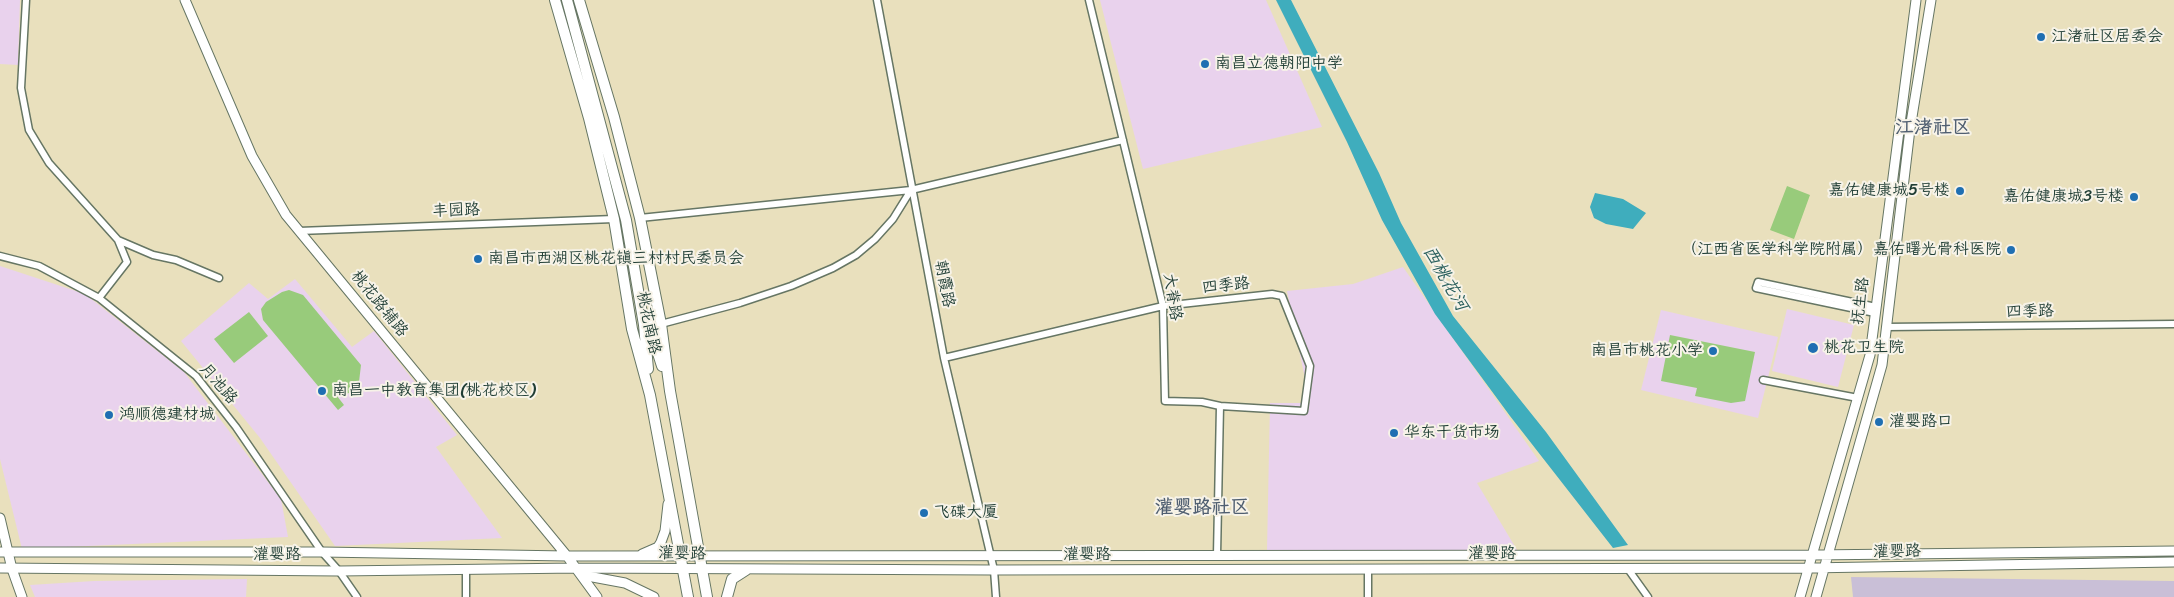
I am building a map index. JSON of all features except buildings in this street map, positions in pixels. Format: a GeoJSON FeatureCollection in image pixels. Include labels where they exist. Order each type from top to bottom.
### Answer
{"type":"FeatureCollection","features":[{"type":"Feature","properties":{"kind":"main road","name":"桃花路辅路"},"geometry":{"type":"LineString","coordinates":[[185,0],[252,156],[286,216],[567,556],[597,597]]}},
{"type":"Feature","properties":{"kind":"main road","name":"桃花南路"},"geometry":{"type":"LineString","coordinates":[[555,0],[589,118],[614,219],[632,329],[650,395],[688,597]]}},
{"type":"Feature","properties":{"kind":"main road"},"geometry":{"type":"LineString","coordinates":[[567,0],[626,220],[646,325],[670,391]]}},
{"type":"Feature","properties":{"kind":"main road"},"geometry":{"type":"LineString","coordinates":[[571,0],[630,220],[646,325],[650,395]]}},
{"type":"Feature","properties":{"kind":"main road","name":"抚生路"},"geometry":{"type":"LineString","coordinates":[[1800,597],[1870,355],[1916,0]]}},
{"type":"Feature","properties":{"kind":"main road","name":"抚生路"},"geometry":{"type":"LineString","coordinates":[[1816,597],[1882,365],[1910,129],[1930,0]]}},
{"type":"Feature","properties":{"kind":"main road","name":"桃花南路"},"geometry":{"type":"LineString","coordinates":[[581,3],[614,117],[640,218],[661,324],[670,391],[707,597]]}},
{"type":"Feature","properties":{"kind":"main road"},"geometry":{"type":"LineString","coordinates":[[638,556],[658,547],[661,542],[667,520],[669,491]]}},
{"type":"Feature","properties":{"kind":"main road"},"geometry":{"type":"LineString","coordinates":[[0,518],[4,552],[22,597]]}},
{"type":"Feature","properties":{"kind":"main road","name":"灌婴路"},"geometry":{"type":"LineString","coordinates":[[4,552],[322,552],[567,556],[990,556],[1811,555],[2174,551]]}},
{"type":"Feature","properties":{"kind":"main road","name":"灌婴路"},"geometry":{"type":"LineString","coordinates":[[0,568],[339,571],[466,569],[579,572],[682,569],[1824,568],[2174,562]]}},
{"type":"Feature","properties":{"kind":"main road"},"geometry":{"type":"LineString","coordinates":[[727,597],[732,579],[746,570]]}},
{"type":"Feature","properties":{"kind":"main road"},"geometry":{"type":"LineString","coordinates":[[579,572],[626,583],[654,597]]}},
{"type":"Feature","properties":{"kind":"street"},"geometry":{"type":"LineString","coordinates":[[26,0],[21,88],[29,130],[49,163],[118,240],[128,262],[99,298]]}},
{"type":"Feature","properties":{"kind":"street","name":"朝霞路"},"geometry":{"type":"LineString","coordinates":[[877,0],[911,190],[944,358],[994,570],[996,597]]}},
{"type":"Feature","properties":{"kind":"street","name":"大脊路"},"geometry":{"type":"LineString","coordinates":[[1089,0],[1163,306],[1165,402],[1202,402],[1220,406]]}},
{"type":"Feature","properties":{"kind":"street"},"geometry":{"type":"LineString","coordinates":[[640,218],[911,190],[1123,140]]}},
{"type":"Feature","properties":{"kind":"street"},"geometry":{"type":"LineString","coordinates":[[661,324],[740,303],[791,286],[833,268],[856,255],[875,239],[893,219],[911,190]]}},
{"type":"Feature","properties":{"kind":"street","name":"丰园路"},"geometry":{"type":"LineString","coordinates":[[298,230],[614,219]]}},
{"type":"Feature","properties":{"kind":"street"},"geometry":{"type":"LineString","coordinates":[[118,240],[153,255],[176,260],[219,278]]}},
{"type":"Feature","properties":{"kind":"street","name":"月池路"},"geometry":{"type":"LineString","coordinates":[[0,256],[39,266],[99,298],[196,376],[236,427],[322,552],[339,571],[357,597]]}},
{"type":"Feature","properties":{"kind":"street"},"geometry":{"type":"LineString","coordinates":[[1758,282],[1875,310],[1756,288],[1758,282]]}},
{"type":"Feature","properties":{"kind":"street","name":"四季路"},"geometry":{"type":"LineString","coordinates":[[944,358],[1163,306],[1272,294],[1282,296],[1310,366],[1304,412],[1220,406]]}},
{"type":"Feature","properties":{"kind":"street","name":"四季路"},"geometry":{"type":"LineString","coordinates":[[1886,327],[2174,324]]}},
{"type":"Feature","properties":{"kind":"street"},"geometry":{"type":"LineString","coordinates":[[1763,380],[1858,398]]}},
{"type":"Feature","properties":{"kind":"street"},"geometry":{"type":"LineString","coordinates":[[1217,555],[1220,406]]}},
{"type":"Feature","properties":{"kind":"street"},"geometry":{"type":"LineString","coordinates":[[466,569],[466,597]]}},
{"type":"Feature","properties":{"kind":"street"},"geometry":{"type":"LineString","coordinates":[[1368,569],[1368,597]]}},
{"type":"Feature","properties":{"kind":"street"},"geometry":{"type":"LineString","coordinates":[[1628,569],[1648,597]]}},
{"type":"Feature","properties":{"kind":"shaded area"},"geometry":{"type":"Polygon","coordinates":[[[0,0],[20,0],[18,65],[0,64],[0,0]]]}},
{"type":"Feature","properties":{"kind":"shaded area","name":"南昌立德朝阳中学"},"geometry":{"type":"Polygon","coordinates":[[[1100,0],[1266,0],[1322,127],[1143,169],[1100,0]]]}},
{"type":"Feature","properties":{"kind":"shaded area","name":"鸿顺德建材城"},"geometry":{"type":"Polygon","coordinates":[[[0,266],[85,294],[184,372],[281,499],[288,537],[22,549],[0,459],[0,266]]]}},
{"type":"Feature","properties":{"kind":"shaded area","name":"华东干货市场"},"geometry":{"type":"Polygon","coordinates":[[[1403,267],[1539,461],[1477,483],[1517,550],[1267,550],[1270,403],[1310,403],[1287,291],[1353,284],[1403,267]]]}},
{"type":"Feature","properties":{"kind":"shaded area","name":"南昌一中教育集团(桃花校区)"},"geometry":{"type":"Polygon","coordinates":[[[295,279],[352,347],[374,331],[457,435],[436,447],[502,538],[335,546],[260,438],[181,341],[249,283],[268,299],[295,279]]]}},
{"type":"Feature","properties":{"kind":"shaded area","name":"桃花卫生院"},"geometry":{"type":"Polygon","coordinates":[[[1787,309],[1854,325],[1838,387],[1772,371],[1787,309]]]}},
{"type":"Feature","properties":{"kind":"shaded area","name":"南昌市桃花小学"},"geometry":{"type":"Polygon","coordinates":[[[1661,310],[1778,337],[1758,418],[1641,390],[1661,310]]]}},
{"type":"Feature","properties":{"kind":"shaded area"},"geometry":{"type":"Polygon","coordinates":[[[1851,577],[2174,581],[2174,597],[1853,597],[1851,577]]]}},
{"type":"Feature","properties":{"kind":"shaded area"},"geometry":{"type":"Polygon","coordinates":[[[247,579],[246,597],[35,597],[30,585],[94,581],[247,579]]]}},
{"type":"Feature","properties":{"kind":"green space"},"geometry":{"type":"Polygon","coordinates":[[[1787,186],[1810,195],[1794,239],[1770,230],[1787,186]]]}},
{"type":"Feature","properties":{"kind":"green space"},"geometry":{"type":"Polygon","coordinates":[[[289,290],[303,295],[361,365],[359,382],[353,392],[337,396],[344,405],[338,410],[263,320],[261,309],[266,302],[289,290]]]}},
{"type":"Feature","properties":{"kind":"green space"},"geometry":{"type":"Polygon","coordinates":[[[249,312],[268,336],[234,363],[214,339],[249,312]]]}},
{"type":"Feature","properties":{"kind":"green space"},"geometry":{"type":"Polygon","coordinates":[[[1670,335],[1755,352],[1745,401],[1731,403],[1695,396],[1697,388],[1661,381],[1670,335]]]}},
{"type":"Feature","properties":{"kind":"water"},"geometry":{"type":"Polygon","coordinates":[[[1276,0],[1291,0],[1379,173],[1401,223],[1453,316],[1546,432],[1628,545],[1613,548],[1510,416],[1435,314],[1382,220],[1347,142],[1276,0]]]}},
{"type":"Feature","properties":{"kind":"water"},"geometry":{"type":"Polygon","coordinates":[[[1595,193],[1623,199],[1646,213],[1633,229],[1606,224],[1594,218],[1590,207],[1595,193]]]}},
{"type":"Feature","properties":{"kind":"place","name":"江渚社区居委会"},"geometry":{"type":"Point","coordinates":[2041,37]}},
{"type":"Feature","properties":{"kind":"place","name":"南昌立德朝阳中学"},"geometry":{"type":"Point","coordinates":[1205,64]}},
{"type":"Feature","properties":{"kind":"place","name":"嘉佑健康城5号楼"},"geometry":{"type":"Point","coordinates":[1960,191]}},
{"type":"Feature","properties":{"kind":"place","name":"嘉佑健康城3号楼"},"geometry":{"type":"Point","coordinates":[2134,197]}},
{"type":"Feature","properties":{"kind":"place","name":"（江西省医学科学院附属）嘉佑曙光骨科医院"},"geometry":{"type":"Point","coordinates":[2011,250]}},
{"type":"Feature","properties":{"kind":"place","name":"南昌市西湖区桃花镇三村村民委员会"},"geometry":{"type":"Point","coordinates":[478,259]}},
{"type":"Feature","properties":{"kind":"place","name":"桃花卫生院"},"geometry":{"type":"Point","coordinates":[1813,348]}},
{"type":"Feature","properties":{"kind":"place","name":"南昌市桃花小学"},"geometry":{"type":"Point","coordinates":[1713,351]}},
{"type":"Feature","properties":{"kind":"place","name":"南昌一中教育集团(桃花校区)"},"geometry":{"type":"Point","coordinates":[322,391]}},
{"type":"Feature","properties":{"kind":"place","name":"鸿顺德建材城"},"geometry":{"type":"Point","coordinates":[109,415]}},
{"type":"Feature","properties":{"kind":"place","name":"灌婴路口"},"geometry":{"type":"Point","coordinates":[1879,422]}},
{"type":"Feature","properties":{"kind":"place","name":"华东干货市场"},"geometry":{"type":"Point","coordinates":[1394,433]}},
{"type":"Feature","properties":{"kind":"place","name":"飞碟大厦"},"geometry":{"type":"Point","coordinates":[924,513]}},
{"type":"Feature","properties":{"kind":"district","name":"江渚社区"},"geometry":{"type":"Point","coordinates":[1933,128]}},
{"type":"Feature","properties":{"kind":"district","name":"灌婴路社区"},"geometry":{"type":"Point","coordinates":[1202,508]}},
{"type":"Feature","properties":{"kind":"water label","name":"西桃花河"},"geometry":{"type":"Point","coordinates":[1445,279]}}]}
